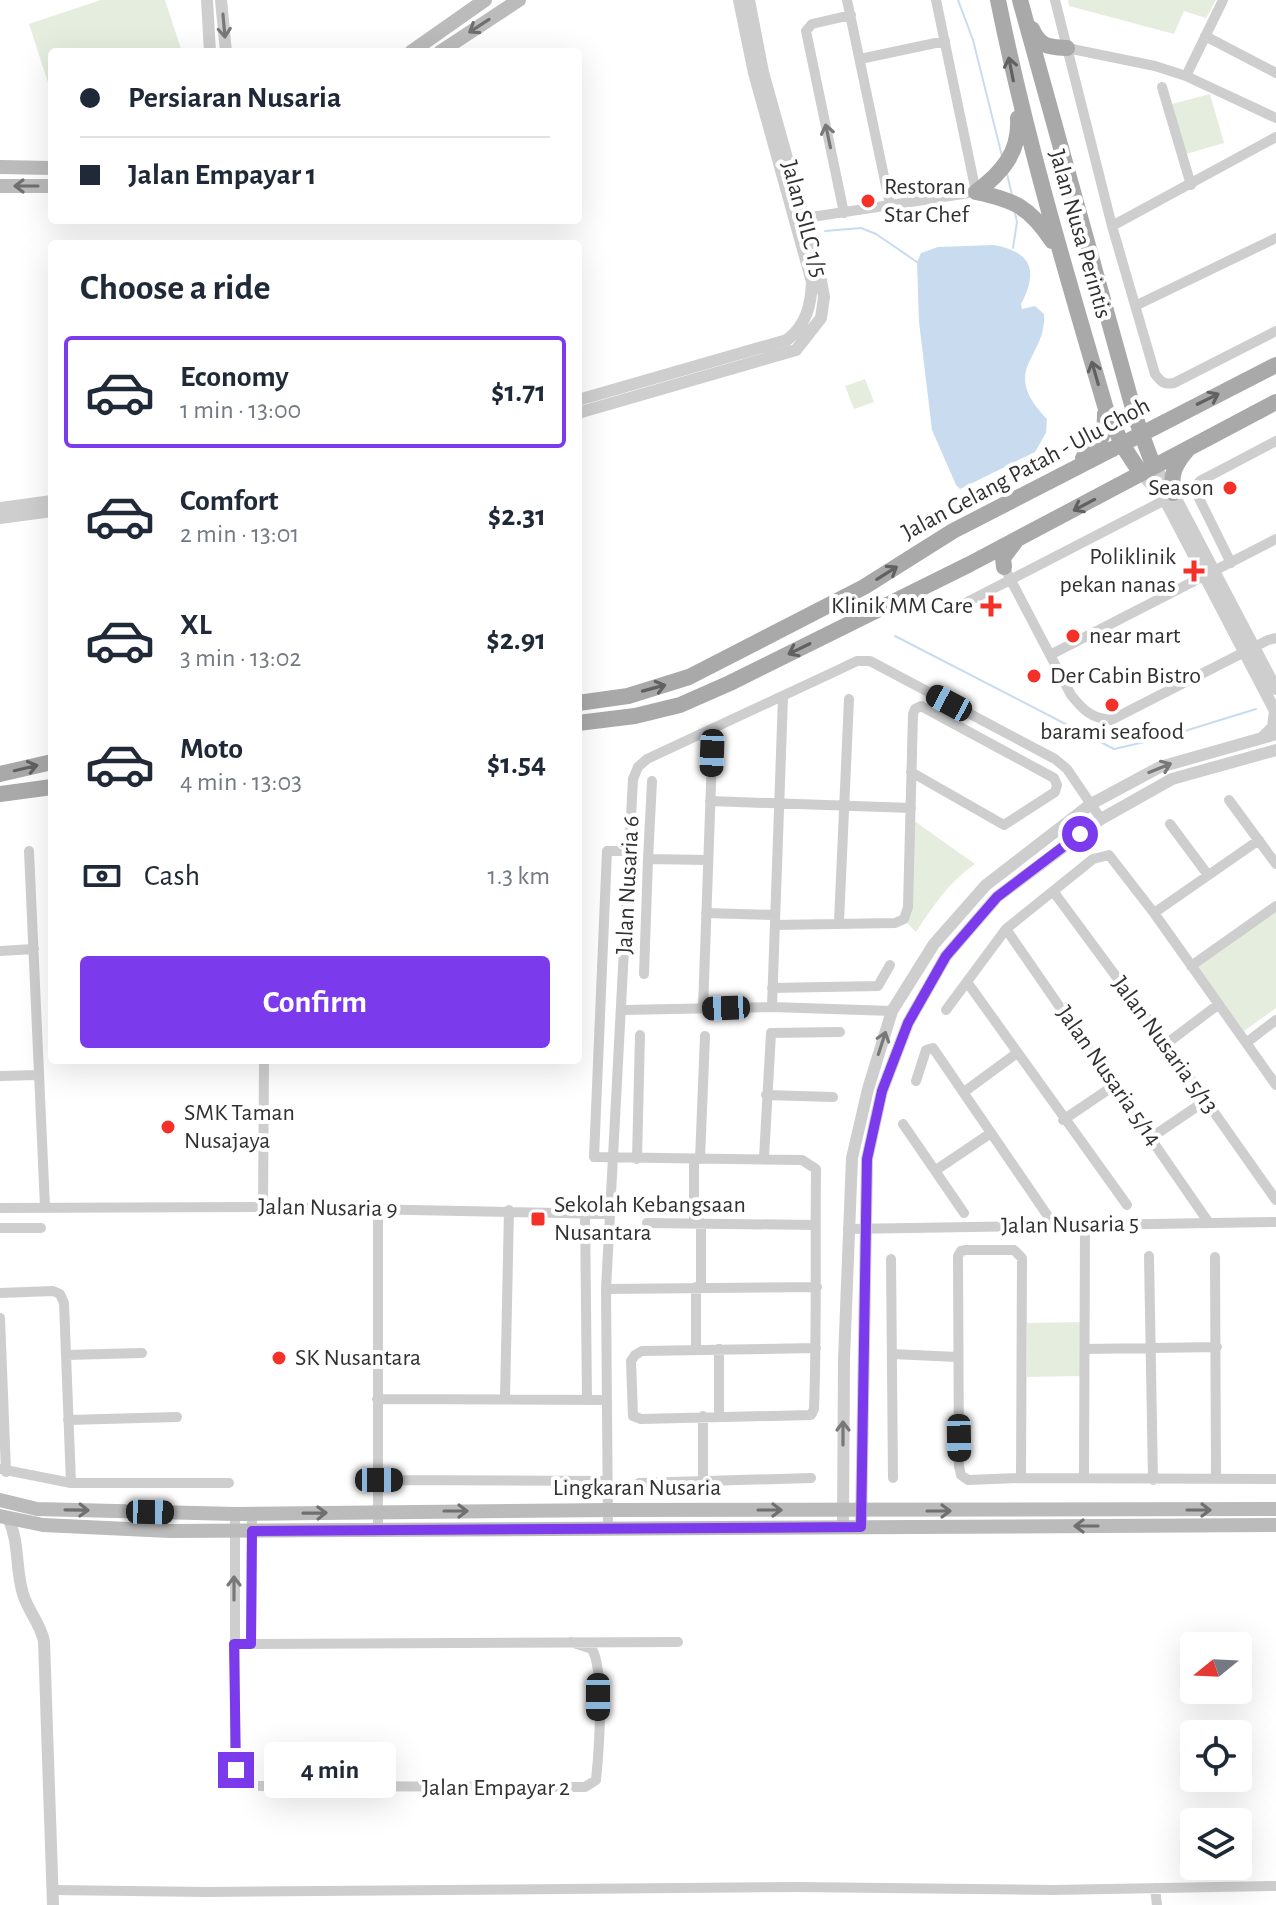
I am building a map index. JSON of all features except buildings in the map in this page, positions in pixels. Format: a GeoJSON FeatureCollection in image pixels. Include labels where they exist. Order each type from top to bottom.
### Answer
{"type":"FeatureCollection","features":[{"type":"Feature","properties":{"kind":"main road"},"geometry":{"type":"LineString","coordinates":[[417,48],[485,0]]}},
{"type":"Feature","properties":{"kind":"main road"},"geometry":{"type":"LineString","coordinates":[[446,48],[519,0]]}},
{"type":"Feature","properties":{"kind":"main road","name":"Jalan Nusa Perintis"},"geometry":{"type":"LineString","coordinates":[[998,0],[1017,98],[1106,409],[1123,446],[1147,468]]}},
{"type":"Feature","properties":{"kind":"main road"},"geometry":{"type":"LineString","coordinates":[[1020,1],[1037,40],[1043,45],[1067,48]]}},
{"type":"Feature","properties":{"kind":"main road","name":"Jalan Nusa Perintis"},"geometry":{"type":"LineString","coordinates":[[1020,1],[1142,436],[1147,468]]}},
{"type":"Feature","properties":{"kind":"main road"},"geometry":{"type":"LineString","coordinates":[[1047,103],[1043,65],[1047,57],[1067,48]]}},
{"type":"Feature","properties":{"kind":"main road"},"geometry":{"type":"LineString","coordinates":[[976,192],[1002,170],[1013,151],[1019,127],[1017,98]]}},
{"type":"Feature","properties":{"kind":"main road"},"geometry":{"type":"LineString","coordinates":[[0,167],[48,168]]}},
{"type":"Feature","properties":{"kind":"main road"},"geometry":{"type":"LineString","coordinates":[[0,186],[48,186]]}},
{"type":"Feature","properties":{"kind":"main road"},"geometry":{"type":"LineString","coordinates":[[976,192],[1012,202],[1041,224],[1060,254]]}},
{"type":"Feature","properties":{"kind":"main road","name":"Jalan Gelang Patah - Ulu Choh"},"geometry":{"type":"LineString","coordinates":[[582,702],[628,696],[689,677],[864,587],[953,531],[1276,365]]}},
{"type":"Feature","properties":{"kind":"main road"},"geometry":{"type":"LineString","coordinates":[[1125,374],[1138,408],[1144,413],[1149,416],[1179,413]]}},
{"type":"Feature","properties":{"kind":"main road"},"geometry":{"type":"LineString","coordinates":[[582,723],[635,716],[694,700],[970,564],[1276,402]]}},
{"type":"Feature","properties":{"kind":"main road"},"geometry":{"type":"LineString","coordinates":[[1031,490],[1091,453],[1101,442],[1105,431],[1106,409]]}},
{"type":"Feature","properties":{"kind":"main road"},"geometry":{"type":"LineString","coordinates":[[1169,497],[1176,462],[1191,445]]}},
{"type":"Feature","properties":{"kind":"main road"},"geometry":{"type":"LineString","coordinates":[[1007,573],[1003,558],[1006,552],[1026,535]]}},
{"type":"Feature","properties":{"kind":"main road"},"geometry":{"type":"LineString","coordinates":[[970,564],[992,559],[1007,573]]}},
{"type":"Feature","properties":{"kind":"main road"},"geometry":{"type":"LineString","coordinates":[[0,774],[48,763]]}},
{"type":"Feature","properties":{"kind":"main road"},"geometry":{"type":"LineString","coordinates":[[0,794],[48,788]]}},
{"type":"Feature","properties":{"kind":"main road","name":"Lingkaran Nusaria"},"geometry":{"type":"LineString","coordinates":[[0,1500],[37,1509],[235,1514],[1276,1509]]}},
{"type":"Feature","properties":{"kind":"main road","name":"Lingkaran Nusaria"},"geometry":{"type":"LineString","coordinates":[[4,1517],[43,1525],[170,1531],[1276,1525]]}},
{"type":"Feature","properties":{"kind":"street"},"geometry":{"type":"LineString","coordinates":[[207,0],[210,48]]}},
{"type":"Feature","properties":{"kind":"street"},"geometry":{"type":"LineString","coordinates":[[221,0],[226,48]]}},
{"type":"Feature","properties":{"kind":"street","name":"Jalan SILC 1/5"},"geometry":{"type":"LineString","coordinates":[[582,399],[787,340],[796,333],[806,317],[812,282],[754,73],[739,0]]}},
{"type":"Feature","properties":{"kind":"street","name":"Jalan SILC 1/5"},"geometry":{"type":"LineString","coordinates":[[582,412],[796,350],[821,318],[824,297],[763,72],[749,0]]}},
{"type":"Feature","properties":{"kind":"street"},"geometry":{"type":"LineString","coordinates":[[847,0],[890,205]]}},
{"type":"Feature","properties":{"kind":"street"},"geometry":{"type":"LineString","coordinates":[[805,218],[976,192],[936,0]]}},
{"type":"Feature","properties":{"kind":"street"},"geometry":{"type":"LineString","coordinates":[[1055,0],[1112,226],[1155,374],[1166,384],[1174,383],[1276,331]]}},
{"type":"Feature","properties":{"kind":"street"},"geometry":{"type":"LineString","coordinates":[[1186,76],[1223,0]]}},
{"type":"Feature","properties":{"kind":"street"},"geometry":{"type":"LineString","coordinates":[[844,213],[806,31],[812,24],[851,15]]}},
{"type":"Feature","properties":{"kind":"street"},"geometry":{"type":"LineString","coordinates":[[1205,36],[1276,73]]}},
{"type":"Feature","properties":{"kind":"street"},"geometry":{"type":"LineString","coordinates":[[860,59],[945,41]]}},
{"type":"Feature","properties":{"kind":"street"},"geometry":{"type":"LineString","coordinates":[[1067,48],[1155,66],[1186,76],[1276,118]]}},
{"type":"Feature","properties":{"kind":"street"},"geometry":{"type":"LineString","coordinates":[[1162,87],[1191,185]]}},
{"type":"Feature","properties":{"kind":"street"},"geometry":{"type":"LineString","coordinates":[[1112,226],[1276,137]]}},
{"type":"Feature","properties":{"kind":"street"},"geometry":{"type":"LineString","coordinates":[[1137,305],[1276,238]]}},
{"type":"Feature","properties":{"kind":"street"},"geometry":{"type":"LineString","coordinates":[[1231,563],[1194,492],[1196,484],[1276,441]]}},
{"type":"Feature","properties":{"kind":"street"},"geometry":{"type":"LineString","coordinates":[[1147,468],[1169,497],[1249,650],[1275,711],[1273,727],[1262,738]]}},
{"type":"Feature","properties":{"kind":"street"},"geometry":{"type":"LineString","coordinates":[[950,611],[1007,573],[1169,497]]}},
{"type":"Feature","properties":{"kind":"street"},"geometry":{"type":"LineString","coordinates":[[0,508],[48,502]]}},
{"type":"Feature","properties":{"kind":"street"},"geometry":{"type":"LineString","coordinates":[[0,518],[48,512]]}},
{"type":"Feature","properties":{"kind":"street"},"geometry":{"type":"LineString","coordinates":[[1050,655],[1276,539]]}},
{"type":"Feature","properties":{"kind":"street"},"geometry":{"type":"LineString","coordinates":[[1007,573],[1071,695],[1096,719],[1111,720],[1276,638]]}},
{"type":"Feature","properties":{"kind":"street"},"geometry":{"type":"LineString","coordinates":[[1249,650],[1276,689]]}},
{"type":"Feature","properties":{"kind":"street","name":"Jalan Nusaria 6"},"geometry":{"type":"LineString","coordinates":[[608,1528],[606,1289],[633,779],[638,767],[647,759],[857,661],[870,661],[1055,759],[1067,769],[1091,804]]}},
{"type":"Feature","properties":{"kind":"street"},"geometry":{"type":"LineString","coordinates":[[772,1007],[783,697]]}},
{"type":"Feature","properties":{"kind":"street"},"geometry":{"type":"LineString","coordinates":[[839,922],[849,699]]}},
{"type":"Feature","properties":{"kind":"street"},"geometry":{"type":"LineString","coordinates":[[706,913],[839,922],[895,923],[904,919],[908,907],[911,772],[915,709],[921,706],[1054,778],[1057,785],[1055,792],[1004,825],[911,772]]}},
{"type":"Feature","properties":{"kind":"street"},"geometry":{"type":"LineString","coordinates":[[703,1009],[713,729]]}},
{"type":"Feature","properties":{"kind":"street"},"geometry":{"type":"LineString","coordinates":[[843,1527],[852,1158],[868,1089],[892,1011],[934,944],[986,885],[1091,804],[1160,767],[1276,734]]}},
{"type":"Feature","properties":{"kind":"street"},"geometry":{"type":"LineString","coordinates":[[861,1527],[867,1159],[882,1091],[908,1023],[946,956],[997,897],[1101,819],[1172,779],[1276,750]]}},
{"type":"Feature","properties":{"kind":"street"},"geometry":{"type":"LineString","coordinates":[[644,974],[652,781]]}},
{"type":"Feature","properties":{"kind":"street"},"geometry":{"type":"LineString","coordinates":[[1229,800],[1276,864]]}},
{"type":"Feature","properties":{"kind":"street"},"geometry":{"type":"LineString","coordinates":[[710,801],[911,808]]}},
{"type":"Feature","properties":{"kind":"street"},"geometry":{"type":"LineString","coordinates":[[1091,804],[1101,819]]}},
{"type":"Feature","properties":{"kind":"street"},"geometry":{"type":"LineString","coordinates":[[1170,824],[1208,875]]}},
{"type":"Feature","properties":{"kind":"street"},"geometry":{"type":"LineString","coordinates":[[1154,913],[1259,840]]}},
{"type":"Feature","properties":{"kind":"street"},"geometry":{"type":"LineString","coordinates":[[29,851],[45,1207]]}},
{"type":"Feature","properties":{"kind":"street"},"geometry":{"type":"LineString","coordinates":[[629,851],[607,851],[594,1157],[802,1160],[816,1169],[817,1287],[816,1348],[814,1409],[811,1415],[641,1419],[633,1416],[631,1361],[642,1351],[816,1348]]}},
{"type":"Feature","properties":{"kind":"street"},"geometry":{"type":"LineString","coordinates":[[946,1010],[1006,929],[1093,859],[1109,855],[1276,1085]]}},
{"type":"Feature","properties":{"kind":"street"},"geometry":{"type":"LineString","coordinates":[[648,859],[708,860]]}},
{"type":"Feature","properties":{"kind":"street","name":"Jalan Nusaria 5/13"},"geometry":{"type":"LineString","coordinates":[[1053,891],[1276,1200]]}},
{"type":"Feature","properties":{"kind":"street"},"geometry":{"type":"LineString","coordinates":[[1191,966],[1276,906]]}},
{"type":"Feature","properties":{"kind":"street","name":"Jalan Nusaria 5/14"},"geometry":{"type":"LineString","coordinates":[[1006,929],[1209,1223]]}},
{"type":"Feature","properties":{"kind":"street"},"geometry":{"type":"LineString","coordinates":[[0,951],[34,949]]}},
{"type":"Feature","properties":{"kind":"street"},"geometry":{"type":"LineString","coordinates":[[772,988],[878,986],[890,965]]}},
{"type":"Feature","properties":{"kind":"street"},"geometry":{"type":"LineString","coordinates":[[967,982],[1063,1120],[1127,1205]]}},
{"type":"Feature","properties":{"kind":"street"},"geometry":{"type":"LineString","coordinates":[[1166,1044],[1219,1004]]}},
{"type":"Feature","properties":{"kind":"street"},"geometry":{"type":"LineString","coordinates":[[622,1010],[772,1007],[892,1011]]}},
{"type":"Feature","properties":{"kind":"street"},"geometry":{"type":"LineString","coordinates":[[1246,1043],[1276,1020]]}},
{"type":"Feature","properties":{"kind":"street"},"geometry":{"type":"LineString","coordinates":[[764,1158],[771,1033],[840,1032]]}},
{"type":"Feature","properties":{"kind":"street"},"geometry":{"type":"LineString","coordinates":[[637,1159],[640,1035]]}},
{"type":"Feature","properties":{"kind":"street"},"geometry":{"type":"LineString","coordinates":[[696,1349],[697,1159],[705,1036]]}},
{"type":"Feature","properties":{"kind":"street"},"geometry":{"type":"LineString","coordinates":[[916,1081],[926,1050],[933,1048],[1054,1225]]}},
{"type":"Feature","properties":{"kind":"street"},"geometry":{"type":"LineString","coordinates":[[964,1092],[1017,1053]]}},
{"type":"Feature","properties":{"kind":"street"},"geometry":{"type":"LineString","coordinates":[[263,1207],[264,1064]]}},
{"type":"Feature","properties":{"kind":"street"},"geometry":{"type":"LineString","coordinates":[[0,1076],[39,1075]]}},
{"type":"Feature","properties":{"kind":"street"},"geometry":{"type":"LineString","coordinates":[[1063,1120],[1115,1085]]}},
{"type":"Feature","properties":{"kind":"street"},"geometry":{"type":"LineString","coordinates":[[766,1095],[833,1097]]}},
{"type":"Feature","properties":{"kind":"street"},"geometry":{"type":"LineString","coordinates":[[1152,1137],[1205,1101]]}},
{"type":"Feature","properties":{"kind":"street"},"geometry":{"type":"LineString","coordinates":[[903,1124],[964,1213]]}},
{"type":"Feature","properties":{"kind":"street"},"geometry":{"type":"LineString","coordinates":[[936,1170],[991,1133]]}},
{"type":"Feature","properties":{"kind":"street","name":"Jalan Nusaria 9"},"geometry":{"type":"LineString","coordinates":[[0,1208],[263,1207],[610,1214]]}},
{"type":"Feature","properties":{"kind":"street"},"geometry":{"type":"LineString","coordinates":[[378,1209],[378,1530]]}},
{"type":"Feature","properties":{"kind":"street"},"geometry":{"type":"LineString","coordinates":[[505,1398],[509,1210]]}},
{"type":"Feature","properties":{"kind":"street"},"geometry":{"type":"LineString","coordinates":[[585,1212],[587,1399]]}},
{"type":"Feature","properties":{"kind":"street","name":"Jalan Nusaria 5"},"geometry":{"type":"LineString","coordinates":[[848,1229],[1276,1222]]}},
{"type":"Feature","properties":{"kind":"street"},"geometry":{"type":"LineString","coordinates":[[647,1223],[815,1225]]}},
{"type":"Feature","properties":{"kind":"street"},"geometry":{"type":"LineString","coordinates":[[1084,1477],[1085,1225]]}},
{"type":"Feature","properties":{"kind":"street"},"geometry":{"type":"LineString","coordinates":[[0,1228],[41,1228]]}},
{"type":"Feature","properties":{"kind":"street"},"geometry":{"type":"LineString","coordinates":[[1021,1478],[1022,1258],[1014,1250],[961,1251],[958,1256],[957,1357],[961,1475],[968,1480],[1084,1477],[1276,1479]]}},
{"type":"Feature","properties":{"kind":"street"},"geometry":{"type":"LineString","coordinates":[[1149,1256],[1153,1480]]}},
{"type":"Feature","properties":{"kind":"street"},"geometry":{"type":"LineString","coordinates":[[1215,1257],[1216,1478]]}},
{"type":"Feature","properties":{"kind":"street"},"geometry":{"type":"LineString","coordinates":[[891,1259],[893,1478]]}},
{"type":"Feature","properties":{"kind":"street"},"geometry":{"type":"LineString","coordinates":[[606,1289],[817,1287]]}},
{"type":"Feature","properties":{"kind":"street"},"geometry":{"type":"LineString","coordinates":[[0,1293],[53,1291],[60,1294],[64,1303],[71,1483]]}},
{"type":"Feature","properties":{"kind":"street"},"geometry":{"type":"LineString","coordinates":[[0,1318],[3,1470],[71,1483],[229,1483]]}},
{"type":"Feature","properties":{"kind":"street"},"geometry":{"type":"LineString","coordinates":[[1086,1349],[1217,1347]]}},
{"type":"Feature","properties":{"kind":"street"},"geometry":{"type":"LineString","coordinates":[[719,1349],[719,1417]]}},
{"type":"Feature","properties":{"kind":"street"},"geometry":{"type":"LineString","coordinates":[[66,1355],[142,1353]]}},
{"type":"Feature","properties":{"kind":"street"},"geometry":{"type":"LineString","coordinates":[[892,1354],[957,1357]]}},
{"type":"Feature","properties":{"kind":"street"},"geometry":{"type":"LineString","coordinates":[[377,1399],[606,1400]]}},
{"type":"Feature","properties":{"kind":"street"},"geometry":{"type":"LineString","coordinates":[[703,1416],[703,1481]]}},
{"type":"Feature","properties":{"kind":"street"},"geometry":{"type":"LineString","coordinates":[[68,1420],[177,1417]]}},
{"type":"Feature","properties":{"kind":"street"},"geometry":{"type":"LineString","coordinates":[[639,1483],[811,1478]]}},
{"type":"Feature","properties":{"kind":"street"},"geometry":{"type":"LineString","coordinates":[[379,1480],[606,1481]]}},
{"type":"Feature","properties":{"kind":"street"},"geometry":{"type":"LineString","coordinates":[[235,1514],[234,1644],[678,1642]]}},
{"type":"Feature","properties":{"kind":"street"},"geometry":{"type":"LineString","coordinates":[[251,1644],[252,1514]]}},
{"type":"Feature","properties":{"kind":"street"},"geometry":{"type":"LineString","coordinates":[[4,1517],[15,1533],[23,1594],[41,1627],[44,1641],[53,1905]]}},
{"type":"Feature","properties":{"kind":"street"},"geometry":{"type":"LineString","coordinates":[[18,1551],[26,1531],[43,1525]]}},
{"type":"Feature","properties":{"kind":"street","name":"Jalan Empayar 2"},"geometry":{"type":"LineString","coordinates":[[234,1644],[235,1761],[238,1778],[249,1786],[574,1788],[585,1787],[596,1780],[597,1658],[592,1649],[571,1642]]}},
{"type":"Feature","properties":{"kind":"street"},"geometry":{"type":"LineString","coordinates":[[52,1890],[207,1892],[797,1887],[1053,1890],[1276,1886]]}},
{"type":"Feature","properties":{"kind":"street"},"geometry":{"type":"LineString","coordinates":[[1155,1888],[1157,1905]]}},
{"type":"Feature","properties":{"kind":"green space"},"geometry":{"type":"Polygon","coordinates":[[[101,0],[165,0],[181,48],[48,48],[48,83],[29,24],[101,0]]]}},
{"type":"Feature","properties":{"kind":"green space"},"geometry":{"type":"Polygon","coordinates":[[[1068,0],[1216,0],[1206,18],[1184,11],[1174,34],[1069,6],[1068,0]]]}},
{"type":"Feature","properties":{"kind":"green space"},"geometry":{"type":"Polygon","coordinates":[[[1210,94],[1224,143],[1186,154],[1172,104],[1210,94]]]}},
{"type":"Feature","properties":{"kind":"green space"},"geometry":{"type":"Polygon","coordinates":[[[865,379],[874,402],[854,409],[845,386],[865,379]]]}},
{"type":"Feature","properties":{"kind":"green space"},"geometry":{"type":"Polygon","coordinates":[[[913,820],[975,864],[949,887],[916,932],[904,920],[913,820]]]}},
{"type":"Feature","properties":{"kind":"green space"},"geometry":{"type":"Polygon","coordinates":[[[1276,909],[1276,1008],[1244,1031],[1197,966],[1276,909]]]}},
{"type":"Feature","properties":{"kind":"green space"},"geometry":{"type":"Polygon","coordinates":[[[1081,1322],[1082,1376],[1027,1377],[1027,1323],[1081,1322]]]}},
{"type":"Feature","properties":{"kind":"water"},"geometry":{"type":"Polygon","coordinates":[[[994,245],[1007,248],[1024,258],[1030,273],[1022,309],[1035,306],[1044,314],[1039,342],[1025,375],[1026,387],[1033,402],[1047,419],[1046,433],[1035,452],[960,489],[932,430],[919,322],[917,262],[921,253],[938,247],[994,245]]]}},
{"type":"Feature","properties":{"kind":"waterway"},"geometry":{"type":"LineString","coordinates":[[958,0],[973,40],[1002,156]]}},
{"type":"Feature","properties":{"kind":"waterway"},"geometry":{"type":"LineString","coordinates":[[1007,174],[1012,195]]}},
{"type":"Feature","properties":{"kind":"waterway"},"geometry":{"type":"LineString","coordinates":[[1013,248],[1017,222],[1015,213]]}},
{"type":"Feature","properties":{"kind":"waterway"},"geometry":{"type":"LineString","coordinates":[[825,231],[861,228],[876,234],[917,262]]}},
{"type":"Feature","properties":{"kind":"waterway"},"geometry":{"type":"LineString","coordinates":[[895,636],[1114,749],[1162,738],[1256,709]]}},
{"type":"Feature","properties":{"kind":"place","name":"Restoran Star Chef"},"geometry":{"type":"Point","coordinates":[868,201]}},
{"type":"Feature","properties":{"kind":"place","name":"Season"},"geometry":{"type":"Point","coordinates":[1230,488]}},
{"type":"Feature","properties":{"kind":"place","name":"Poliklinik pekan nanas"},"geometry":{"type":"Point","coordinates":[1194,571]}},
{"type":"Feature","properties":{"kind":"place","name":"Klinik MM Care"},"geometry":{"type":"Point","coordinates":[991,606]}},
{"type":"Feature","properties":{"kind":"place","name":"near mart"},"geometry":{"type":"Point","coordinates":[1073,636]}},
{"type":"Feature","properties":{"kind":"place","name":"Der Cabin Bistro"},"geometry":{"type":"Point","coordinates":[1034,676]}},
{"type":"Feature","properties":{"kind":"place","name":"barami seafood"},"geometry":{"type":"Point","coordinates":[1112,705]}},
{"type":"Feature","properties":{"kind":"place","name":"SMK Taman Nusajaya"},"geometry":{"type":"Point","coordinates":[168,1127]}},
{"type":"Feature","properties":{"kind":"place","name":"Sekolah Kebangsaan Nusantara"},"geometry":{"type":"Point","coordinates":[538,1219]}},
{"type":"Feature","properties":{"kind":"place","name":"SK Nusantara"},"geometry":{"type":"Point","coordinates":[279,1358]}},
{"type":"Feature","properties":{"kind":"route"},"geometry":{"type":"LineString","coordinates":[[236,1770],[234,1644],[251,1644],[252,1531],[861,1527],[867,1159],[882,1091],[908,1023],[946,956],[997,897],[1080,834]]}}]}
